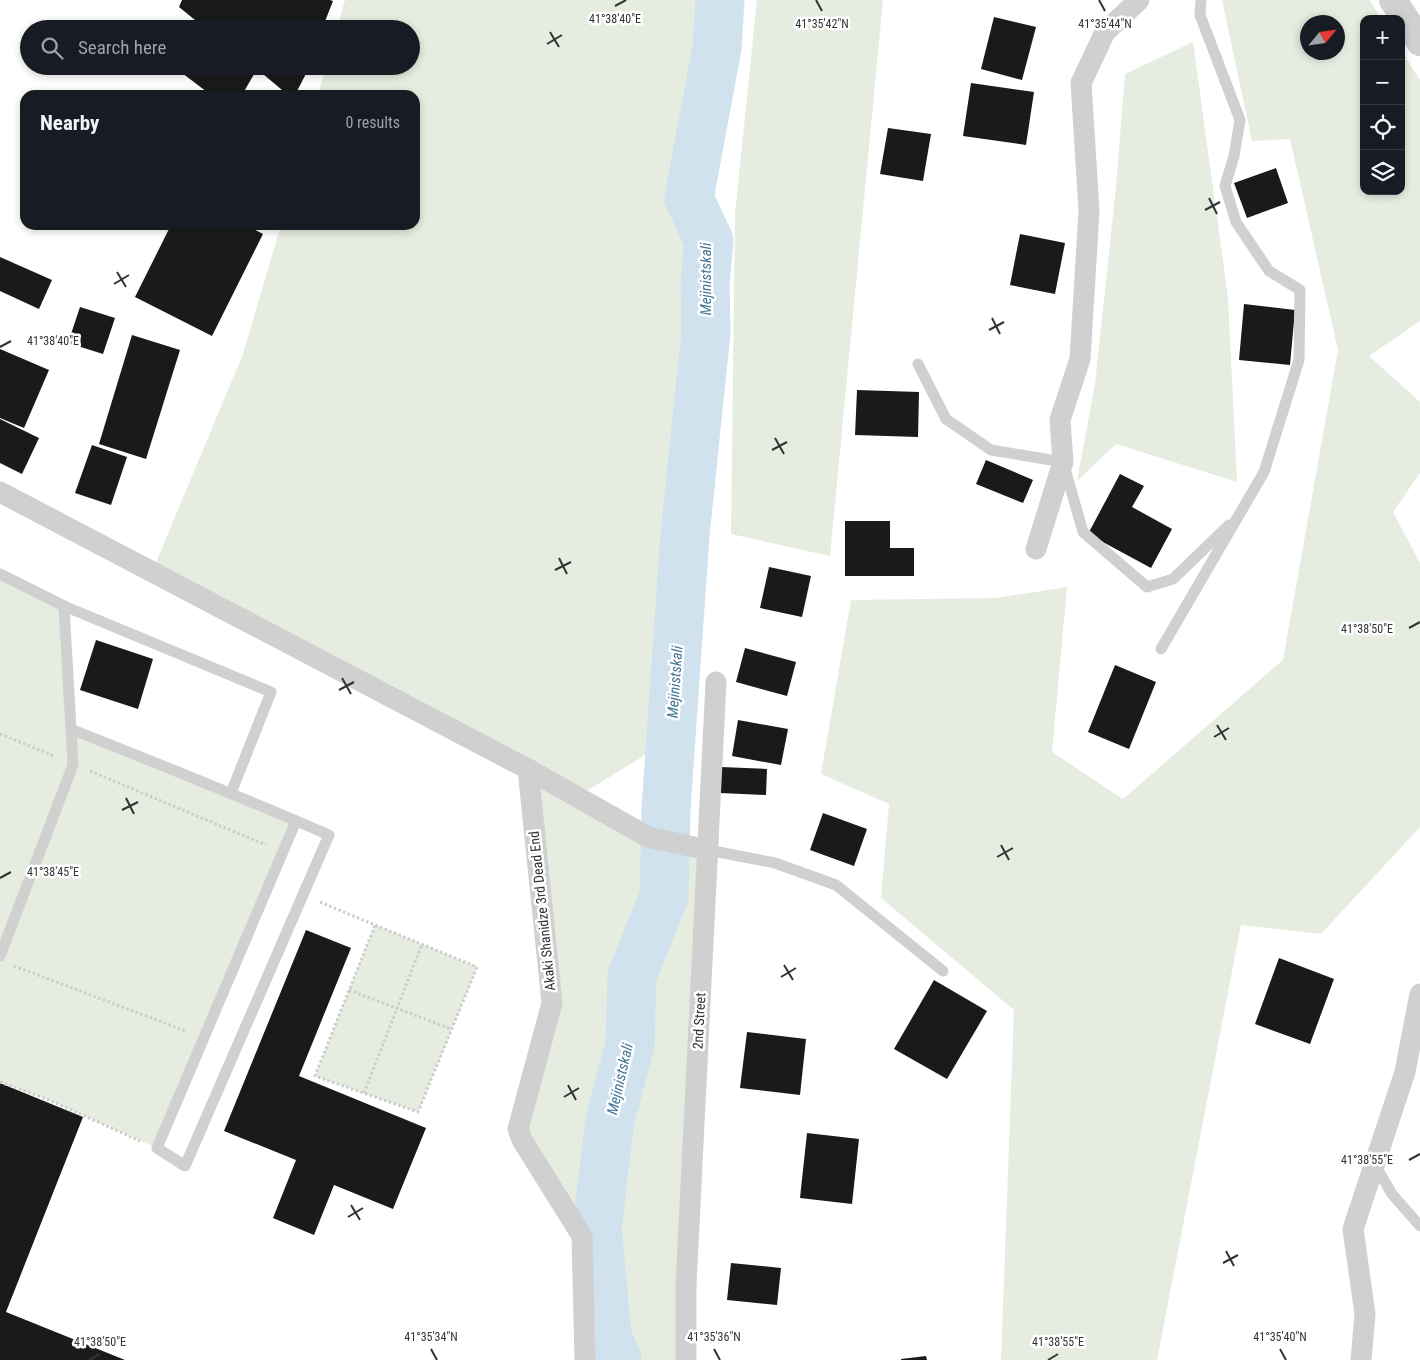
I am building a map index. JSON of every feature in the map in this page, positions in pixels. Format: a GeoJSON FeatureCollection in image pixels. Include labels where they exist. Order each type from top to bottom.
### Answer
{"type":"FeatureCollection","features":[{"type":"Feature","properties":{"kind":"street"},"geometry":{"type":"LineString","coordinates":[[1036,549],[1063,462],[1060,420],[1080,359],[1089,211],[1081,83],[1105,32],[1139,0]]}},
{"type":"Feature","properties":{"kind":"street"},"geometry":{"type":"LineString","coordinates":[[1393,0],[1420,42]]}},
{"type":"Feature","properties":{"kind":"street"},"geometry":{"type":"LineString","coordinates":[[0,492],[528,769],[648,837],[702,849]]}},
{"type":"Feature","properties":{"kind":"street","name":"2nd Street"},"geometry":{"type":"LineString","coordinates":[[686,1360],[686,1285],[702,849],[716,682]]}},
{"type":"Feature","properties":{"kind":"street","name":"Akaki Shanidze 3rd Dead End"},"geometry":{"type":"LineString","coordinates":[[528,769],[552,1003],[518,1129],[522,1140],[582,1236],[585,1360]]}},
{"type":"Feature","properties":{"kind":"street"},"geometry":{"type":"LineString","coordinates":[[1361,1360],[1365,1314],[1353,1229],[1406,1072],[1420,994]]}},
{"type":"Feature","properties":{"kind":"lane"},"geometry":{"type":"LineString","coordinates":[[1161,649],[1264,472],[1299,360],[1300,290],[1269,271],[1236,222],[1225,186],[1234,156],[1240,120],[1200,15],[1201,0]]}},
{"type":"Feature","properties":{"kind":"lane"},"geometry":{"type":"LineString","coordinates":[[918,364],[946,419],[991,450],[1063,462],[1083,532],[1147,587],[1173,579],[1240,515]]}},
{"type":"Feature","properties":{"kind":"lane"},"geometry":{"type":"LineString","coordinates":[[0,574],[64,606],[271,692],[231,793]]}},
{"type":"Feature","properties":{"kind":"lane"},"geometry":{"type":"LineString","coordinates":[[0,956],[74,765],[64,606]]}},
{"type":"Feature","properties":{"kind":"lane"},"geometry":{"type":"LineString","coordinates":[[73,730],[231,793],[329,835],[185,1166],[157,1148],[296,821]]}},
{"type":"Feature","properties":{"kind":"lane"},"geometry":{"type":"LineString","coordinates":[[702,849],[775,863],[836,885],[943,971]]}},
{"type":"Feature","properties":{"kind":"lane"},"geometry":{"type":"LineString","coordinates":[[1374,1163],[1392,1194],[1420,1226]]}},
{"type":"Feature","properties":{"kind":"path"},"geometry":{"type":"LineString","coordinates":[[0,734],[283,852]]}},
{"type":"Feature","properties":{"kind":"path"},"geometry":{"type":"LineString","coordinates":[[303,895],[477,967],[418,1112],[316,1076],[375,925]]}},
{"type":"Feature","properties":{"kind":"path"},"geometry":{"type":"LineString","coordinates":[[364,1093],[422,944]]}},
{"type":"Feature","properties":{"kind":"path"},"geometry":{"type":"LineString","coordinates":[[9,964],[203,1038]]}},
{"type":"Feature","properties":{"kind":"path"},"geometry":{"type":"LineString","coordinates":[[349,990],[451,1029]]}},
{"type":"Feature","properties":{"kind":"path"},"geometry":{"type":"LineString","coordinates":[[0,1082],[49,1100],[157,1148]]}},
{"type":"Feature","properties":{"kind":"shaded area"},"geometry":{"type":"Polygon","coordinates":[[[345,0],[720,0],[717,48],[689,198],[709,241],[705,284],[706,332],[685,535],[671,739],[577,797],[708,850],[686,1360],[585,1360],[583,1243],[522,1140],[552,1003],[527,769],[152,572],[243,354],[280,230],[420,230],[420,90],[319,90],[324,75],[420,75],[420,20],[339,20],[345,0]]]}},
{"type":"Feature","properties":{"kind":"shaded area"},"geometry":{"type":"Polygon","coordinates":[[[757,0],[883,0],[830,556],[731,534],[735,214],[757,0]]]}},
{"type":"Feature","properties":{"kind":"shaded area"},"geometry":{"type":"Polygon","coordinates":[[[1222,0],[1370,0],[1379,15],[1360,15],[1360,195],[1405,195],[1405,56],[1420,80],[1420,321],[1369,356],[1420,402],[1420,473],[1393,512],[1420,563],[1420,827],[1321,934],[1241,925],[1157,1360],[1001,1360],[1014,1010],[881,898],[889,804],[821,774],[851,600],[996,598],[1067,587],[1052,752],[1123,799],[1283,660],[1338,350],[1290,139],[1252,141],[1222,0]]]}},
{"type":"Feature","properties":{"kind":"shaded area"},"geometry":{"type":"Polygon","coordinates":[[[1193,42],[1228,298],[1237,482],[1116,444],[1077,481],[1095,384],[1116,187],[1125,74],[1193,42]]]}},
{"type":"Feature","properties":{"kind":"shaded area"},"geometry":{"type":"Polygon","coordinates":[[[0,574],[64,606],[73,730],[296,821],[157,1148],[49,1100],[0,1082],[0,574]]]}},
{"type":"Feature","properties":{"kind":"shaded area"},"geometry":{"type":"Polygon","coordinates":[[[375,925],[477,967],[418,1112],[315,1076],[375,925]]]}},
{"type":"Feature","properties":{"kind":"building"},"geometry":{"type":"Polygon","coordinates":[[[182,0],[333,1],[326,20],[195,20],[179,7],[182,0]]]}},
{"type":"Feature","properties":{"kind":"building"},"geometry":{"type":"Polygon","coordinates":[[[994,17],[1036,27],[1022,80],[981,69],[994,17]]]}},
{"type":"Feature","properties":{"kind":"building"},"geometry":{"type":"Polygon","coordinates":[[[185,75],[254,75],[245,90],[204,90],[185,75]]]}},
{"type":"Feature","properties":{"kind":"building"},"geometry":{"type":"Polygon","coordinates":[[[264,75],[305,75],[298,90],[282,90],[264,75]]]}},
{"type":"Feature","properties":{"kind":"building"},"geometry":{"type":"Polygon","coordinates":[[[971,83],[1034,92],[1026,145],[963,136],[971,83]]]}},
{"type":"Feature","properties":{"kind":"building"},"geometry":{"type":"Polygon","coordinates":[[[888,128],[931,134],[923,181],[880,174],[888,128]]]}},
{"type":"Feature","properties":{"kind":"building"},"geometry":{"type":"Polygon","coordinates":[[[1276,168],[1288,203],[1247,218],[1234,183],[1276,168]]]}},
{"type":"Feature","properties":{"kind":"building"},"geometry":{"type":"Polygon","coordinates":[[[168,230],[255,230],[263,234],[212,336],[135,297],[168,230]]]}},
{"type":"Feature","properties":{"kind":"building"},"geometry":{"type":"Polygon","coordinates":[[[1020,234],[1065,243],[1055,294],[1010,285],[1020,234]]]}},
{"type":"Feature","properties":{"kind":"building"},"geometry":{"type":"Polygon","coordinates":[[[0,257],[52,280],[39,309],[0,291],[0,257]]]}},
{"type":"Feature","properties":{"kind":"building"},"geometry":{"type":"Polygon","coordinates":[[[1244,304],[1295,310],[1290,365],[1239,360],[1244,304]]]}},
{"type":"Feature","properties":{"kind":"building"},"geometry":{"type":"Polygon","coordinates":[[[80,307],[115,318],[103,354],[68,343],[80,307]]]}},
{"type":"Feature","properties":{"kind":"building"},"geometry":{"type":"Polygon","coordinates":[[[132,335],[180,350],[146,459],[99,444],[132,335]]]}},
{"type":"Feature","properties":{"kind":"building"},"geometry":{"type":"Polygon","coordinates":[[[0,349],[49,370],[24,428],[0,418],[0,349]]]}},
{"type":"Feature","properties":{"kind":"building"},"geometry":{"type":"Polygon","coordinates":[[[857,390],[919,392],[918,437],[855,435],[857,390]]]}},
{"type":"Feature","properties":{"kind":"building"},"geometry":{"type":"Polygon","coordinates":[[[0,419],[39,438],[22,474],[0,463],[0,419]]]}},
{"type":"Feature","properties":{"kind":"building"},"geometry":{"type":"Polygon","coordinates":[[[92,445],[127,457],[111,505],[75,493],[92,445]]]}},
{"type":"Feature","properties":{"kind":"building"},"geometry":{"type":"Polygon","coordinates":[[[986,460],[1033,480],[1023,503],[976,484],[986,460]]]}},
{"type":"Feature","properties":{"kind":"building"},"geometry":{"type":"Polygon","coordinates":[[[1120,474],[1144,486],[1132,507],[1172,529],[1151,568],[1088,534],[1120,474]]]}},
{"type":"Feature","properties":{"kind":"building"},"geometry":{"type":"Polygon","coordinates":[[[845,521],[890,521],[890,548],[914,548],[914,576],[845,576],[845,521]]]}},
{"type":"Feature","properties":{"kind":"building"},"geometry":{"type":"Polygon","coordinates":[[[769,567],[811,576],[802,617],[760,608],[769,567]]]}},
{"type":"Feature","properties":{"kind":"building"},"geometry":{"type":"Polygon","coordinates":[[[96,640],[153,659],[138,709],[80,690],[96,640]]]}},
{"type":"Feature","properties":{"kind":"building"},"geometry":{"type":"Polygon","coordinates":[[[745,648],[796,662],[787,696],[736,682],[745,648]]]}},
{"type":"Feature","properties":{"kind":"building"},"geometry":{"type":"Polygon","coordinates":[[[1115,665],[1156,682],[1129,749],[1088,732],[1115,665]]]}},
{"type":"Feature","properties":{"kind":"building"},"geometry":{"type":"Polygon","coordinates":[[[738,720],[788,729],[781,765],[732,756],[738,720]]]}},
{"type":"Feature","properties":{"kind":"building"},"geometry":{"type":"Polygon","coordinates":[[[721,767],[767,769],[766,795],[720,793],[721,767]]]}},
{"type":"Feature","properties":{"kind":"building"},"geometry":{"type":"Polygon","coordinates":[[[823,813],[867,829],[854,866],[810,850],[823,813]]]}},
{"type":"Feature","properties":{"kind":"building"},"geometry":{"type":"Polygon","coordinates":[[[306,930],[351,948],[299,1076],[426,1128],[393,1209],[334,1185],[314,1235],[273,1218],[296,1160],[224,1131],[306,930]]]}},
{"type":"Feature","properties":{"kind":"building"},"geometry":{"type":"Polygon","coordinates":[[[1279,958],[1334,979],[1310,1044],[1255,1024],[1279,958]]]}},
{"type":"Feature","properties":{"kind":"building"},"geometry":{"type":"Polygon","coordinates":[[[934,980],[987,1011],[947,1079],[894,1049],[934,980]]]}},
{"type":"Feature","properties":{"kind":"building"},"geometry":{"type":"Polygon","coordinates":[[[747,1032],[806,1039],[800,1095],[740,1088],[747,1032]]]}},
{"type":"Feature","properties":{"kind":"building"},"geometry":{"type":"Polygon","coordinates":[[[0,1083],[83,1117],[6,1312],[125,1360],[0,1360],[0,1083]]]}},
{"type":"Feature","properties":{"kind":"building"},"geometry":{"type":"Polygon","coordinates":[[[807,1133],[859,1139],[852,1204],[800,1198],[807,1133]]]}},
{"type":"Feature","properties":{"kind":"building"},"geometry":{"type":"Polygon","coordinates":[[[731,1263],[781,1268],[777,1305],[727,1300],[731,1263]]]}},
{"type":"Feature","properties":{"kind":"building"},"geometry":{"type":"Polygon","coordinates":[[[926,1356],[927,1360],[901,1360],[901,1359],[926,1356]]]}},
{"type":"Feature","properties":{"kind":"waterway","name":"Mejinistskali"},"geometry":{"type":"LineString","coordinates":[[617,1360],[607,1336],[597,1227],[610,1120],[630,1044],[632,976],[664,896],[666,809],[685,535],[706,332],[705,284],[709,241],[689,198],[717,48],[720,0]]}}]}
